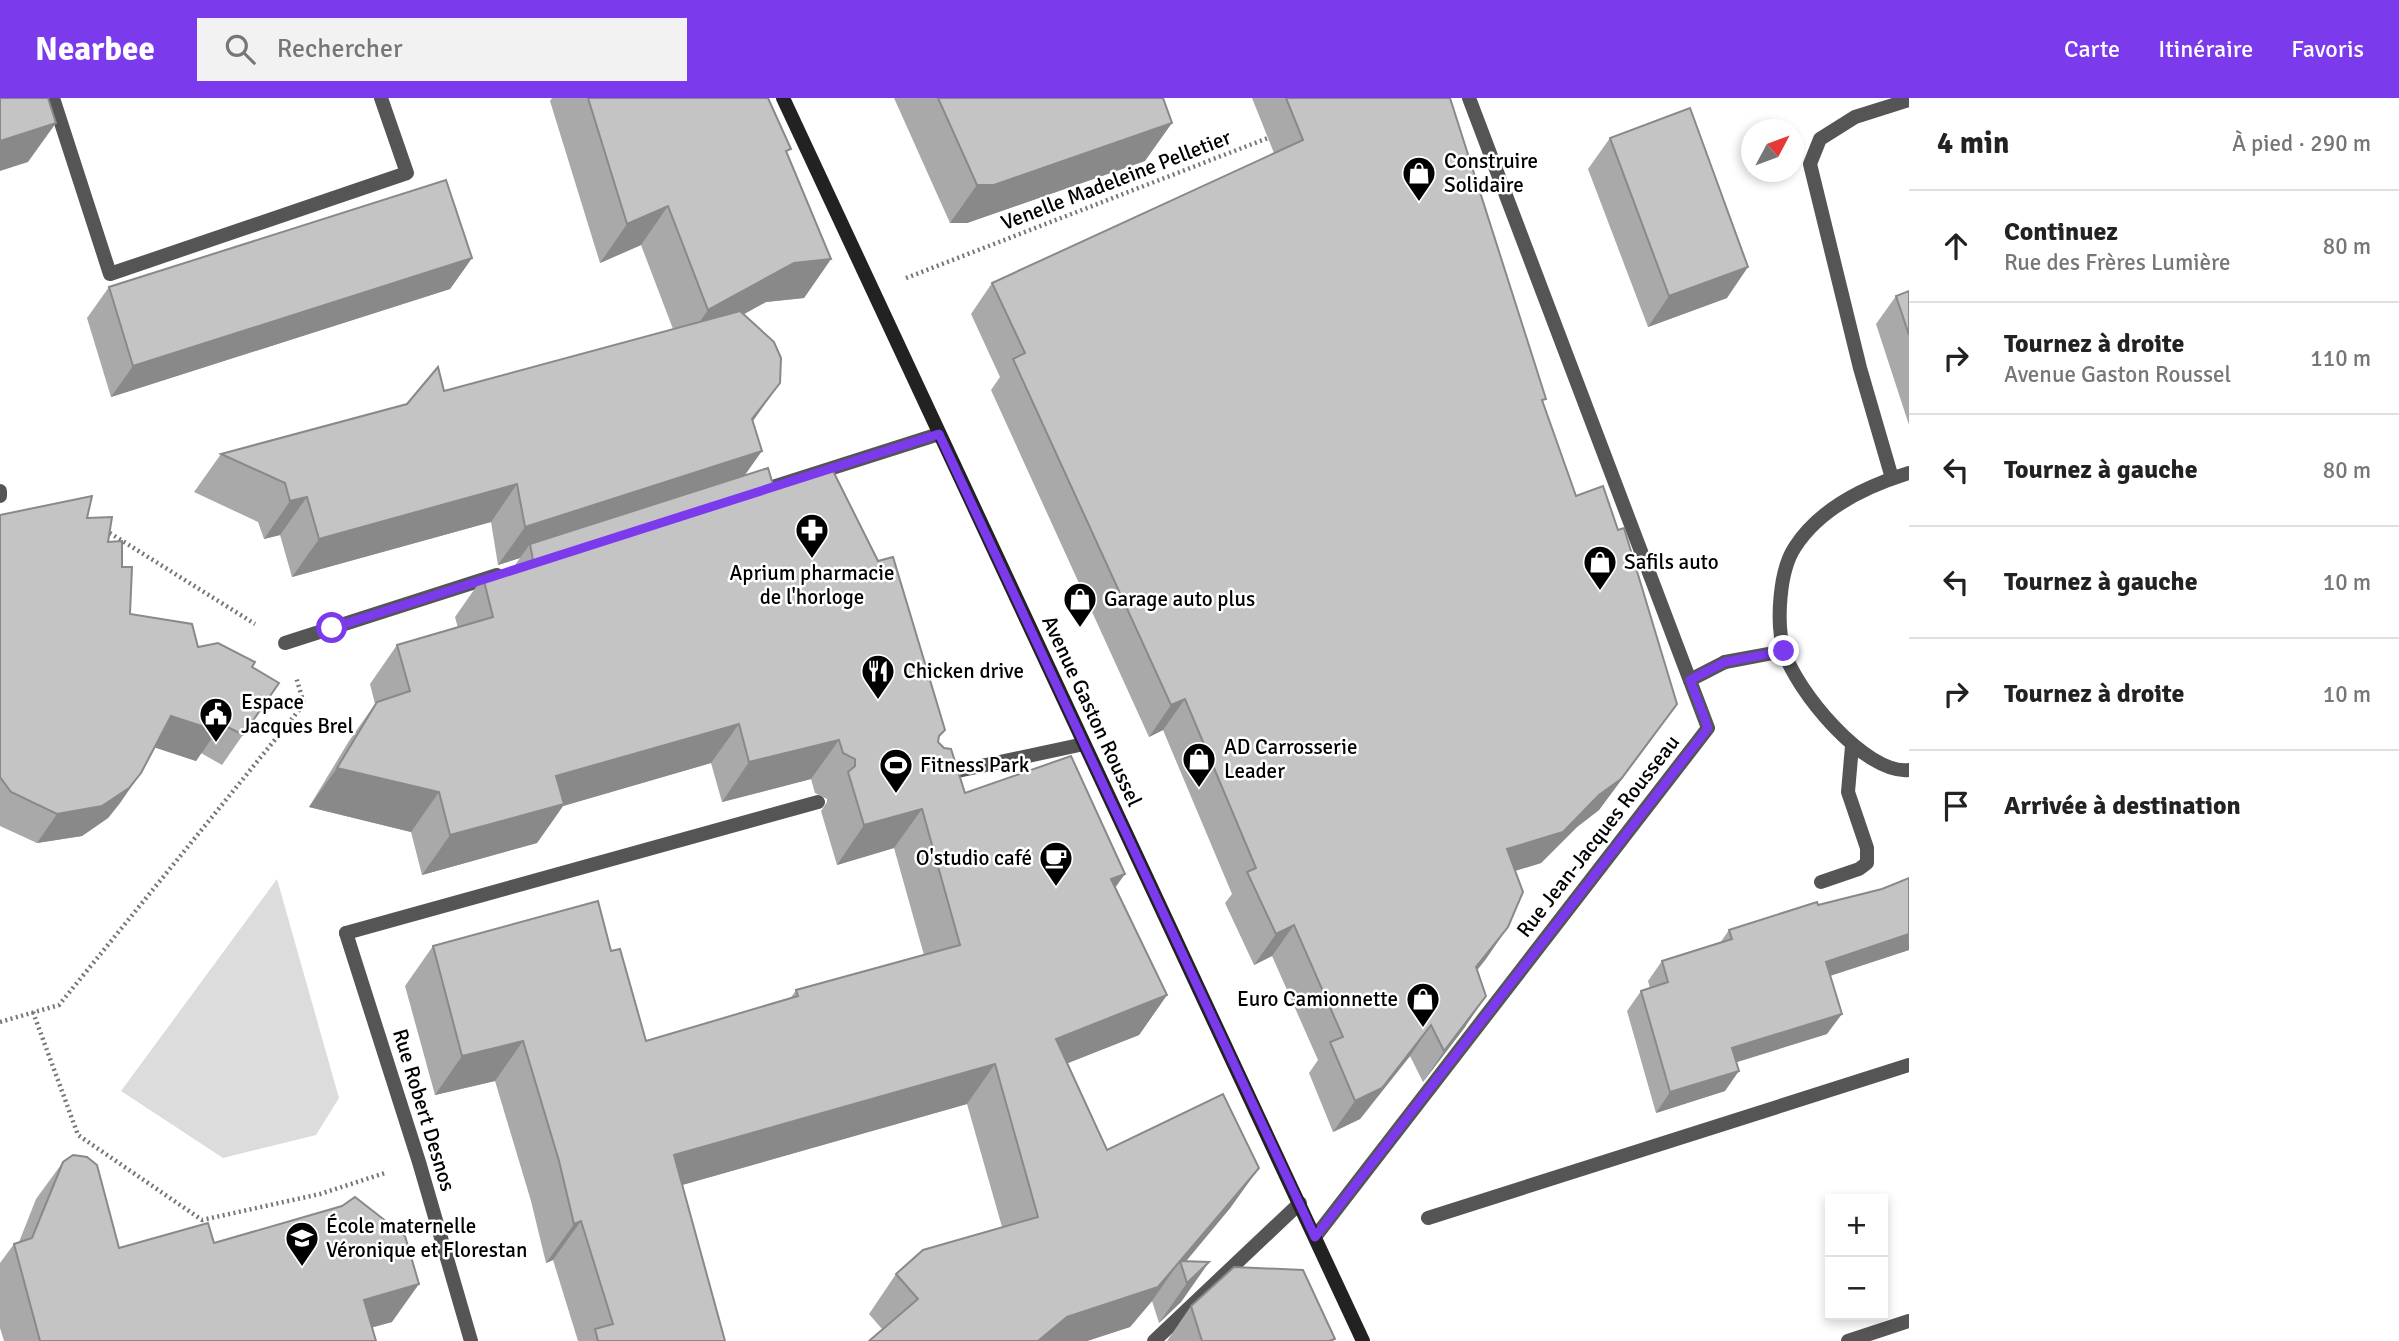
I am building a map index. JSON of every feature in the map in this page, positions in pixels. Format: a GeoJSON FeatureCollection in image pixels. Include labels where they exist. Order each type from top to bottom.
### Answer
{"type":"FeatureCollection","features":[{"type":"Feature","properties":{"kind":"main road","name":"Avenue Gaston Roussel"},"geometry":{"type":"LineString","coordinates":[[783,98],[1363,1341]]}},
{"type":"Feature","properties":{"kind":"street"},"geometry":{"type":"LineString","coordinates":[[53,98],[110,274],[407,173],[381,98]]}},
{"type":"Feature","properties":{"kind":"street","name":"Rue Jean-Jacques Rousseau"},"geometry":{"type":"LineString","coordinates":[[1315,1237],[1708,728],[1469,98]]}},
{"type":"Feature","properties":{"kind":"street"},"geometry":{"type":"LineString","coordinates":[[1892,478],[1860,368],[1810,164],[1820,139],[1856,117],[1909,100]]}},
{"type":"Feature","properties":{"kind":"street"},"geometry":{"type":"LineString","coordinates":[[741,497],[939,434]]}},
{"type":"Feature","properties":{"kind":"street"},"geometry":{"type":"LineString","coordinates":[[1909,473],[1892,478],[1826,511],[1794,548],[1779,596],[1784,651],[1813,704],[1852,747],[1900,771],[1909,770]]}},
{"type":"Feature","properties":{"kind":"street"},"geometry":{"type":"LineString","coordinates":[[285,643],[517,569]]}},
{"type":"Feature","properties":{"kind":"street"},"geometry":{"type":"LineString","coordinates":[[1690,680],[1725,662],[1784,651]]}},
{"type":"Feature","properties":{"kind":"street"},"geometry":{"type":"LineString","coordinates":[[920,779],[1084,744]]}},
{"type":"Feature","properties":{"kind":"street"},"geometry":{"type":"LineString","coordinates":[[1821,882],[1860,869],[1867,863],[1867,848],[1848,792],[1852,747]]}},
{"type":"Feature","properties":{"kind":"street","name":"Rue Robert Desnos"},"geometry":{"type":"LineString","coordinates":[[471,1341],[419,1162],[346,933],[818,802]]}},
{"type":"Feature","properties":{"kind":"street"},"geometry":{"type":"LineString","coordinates":[[1428,1218],[1909,1065]]}},
{"type":"Feature","properties":{"kind":"street"},"geometry":{"type":"LineString","coordinates":[[1153,1341],[1300,1203]]}},
{"type":"Feature","properties":{"kind":"street"},"geometry":{"type":"LineString","coordinates":[[1849,1341],[1909,1321]]}},
{"type":"Feature","properties":{"kind":"path","name":"Venelle Madeleine Pelletier"},"geometry":{"type":"LineString","coordinates":[[872,291],[1282,133]]}},
{"type":"Feature","properties":{"kind":"path"},"geometry":{"type":"LineString","coordinates":[[0,1022],[59,1005],[304,704],[285,643],[110,532],[97,528]]}},
{"type":"Feature","properties":{"kind":"path"},"geometry":{"type":"LineString","coordinates":[[33,1012],[78,1135],[202,1220],[320,1194],[419,1162]]}},
{"type":"Feature","properties":{"kind":"shaded area"},"geometry":{"type":"Polygon","coordinates":[[[277,879],[339,1098],[316,1135],[223,1158],[121,1091],[277,879]]]}},
{"type":"Feature","properties":{"kind":"building"},"geometry":{"type":"Polygon","coordinates":[[[0,98],[48,98],[56,123],[0,141],[0,98]]]}},
{"type":"Feature","properties":{"kind":"building"},"geometry":{"type":"Polygon","coordinates":[[[588,98],[768,98],[791,149],[786,151],[831,259],[794,263],[708,310],[668,206],[627,224],[588,98]]]}},
{"type":"Feature","properties":{"kind":"building"},"geometry":{"type":"Polygon","coordinates":[[[938,98],[1163,98],[1172,123],[994,185],[977,185],[938,98]]]}},
{"type":"Feature","properties":{"kind":"building"},"geometry":{"type":"Polygon","coordinates":[[[1286,98],[1450,98],[1546,399],[1542,400],[1576,496],[1603,486],[1618,530],[1624,528],[1677,704],[1621,779],[1599,795],[1563,832],[1507,849],[1523,892],[1508,927],[1476,967],[1486,996],[1444,1051],[1431,1025],[1382,1088],[1355,1101],[1330,1042],[1343,1037],[1294,925],[1276,934],[1247,872],[1256,868],[1185,699],[1171,705],[1013,359],[1025,353],[992,283],[1303,140],[1286,98]]]}},
{"type":"Feature","properties":{"kind":"building"},"geometry":{"type":"Polygon","coordinates":[[[1690,108],[1748,267],[1669,296],[1610,138],[1690,108]]]}},
{"type":"Feature","properties":{"kind":"building"},"geometry":{"type":"Polygon","coordinates":[[[446,180],[472,258],[133,366],[109,287],[446,180]]]}},
{"type":"Feature","properties":{"kind":"building"},"geometry":{"type":"Polygon","coordinates":[[[1909,291],[1909,335],[1896,296],[1909,291]]]}},
{"type":"Feature","properties":{"kind":"building"},"geometry":{"type":"Polygon","coordinates":[[[740,311],[774,342],[781,358],[780,383],[752,419],[762,451],[525,527],[517,484],[319,539],[307,497],[290,501],[285,483],[221,454],[407,404],[438,367],[444,391],[740,311]]]}},
{"type":"Feature","properties":{"kind":"building"},"geometry":{"type":"Polygon","coordinates":[[[768,468],[774,488],[833,471],[878,561],[893,557],[945,730],[939,736],[938,742],[944,748],[951,749],[965,793],[1071,756],[1125,874],[1111,879],[1167,995],[1056,1039],[1107,1150],[1223,1094],[1259,1168],[1158,1287],[1067,1317],[1038,1341],[869,1341],[918,1299],[896,1274],[923,1250],[1038,1217],[995,1064],[674,1155],[725,1341],[598,1341],[595,1329],[613,1324],[581,1221],[574,1224],[559,1161],[523,1041],[462,1056],[433,946],[598,901],[611,951],[620,949],[646,1041],[798,996],[796,990],[960,945],[922,809],[864,825],[848,772],[855,766],[855,759],[843,753],[839,740],[749,762],[739,724],[556,776],[564,804],[450,835],[439,792],[337,768],[377,702],[410,691],[397,645],[493,617],[483,577],[534,566],[530,544],[768,468]]]}},
{"type":"Feature","properties":{"kind":"building"},"geometry":{"type":"Polygon","coordinates":[[[92,496],[87,518],[112,517],[108,542],[122,541],[122,567],[132,567],[130,614],[192,624],[198,647],[218,643],[255,662],[252,667],[279,683],[243,735],[222,724],[217,731],[171,716],[141,773],[129,788],[102,806],[57,814],[11,792],[0,777],[0,515],[92,496]]]}},
{"type":"Feature","properties":{"kind":"building"},"geometry":{"type":"Polygon","coordinates":[[[1909,878],[1909,934],[1826,962],[1842,1014],[1732,1048],[1739,1071],[1670,1092],[1641,991],[1668,982],[1662,961],[1732,939],[1729,930],[1817,902],[1818,905],[1882,889],[1909,878]]]}},
{"type":"Feature","properties":{"kind":"building","name":"École maternelle Véronique et Florestan"},"geometry":{"type":"Polygon","coordinates":[[[73,1155],[87,1157],[97,1165],[119,1248],[208,1223],[214,1243],[342,1206],[355,1197],[405,1236],[419,1284],[364,1300],[376,1341],[40,1341],[14,1244],[32,1238],[63,1162],[73,1155]]]}},
{"type":"Feature","properties":{"kind":"building"},"geometry":{"type":"Polygon","coordinates":[[[1180,1261],[1209,1262],[1187,1283],[1180,1261]]]}},
{"type":"Feature","properties":{"kind":"building"},"geometry":{"type":"Polygon","coordinates":[[[1234,1267],[1303,1270],[1335,1339],[1202,1341],[1191,1306],[1234,1267]]]}},
{"type":"Feature","properties":{"kind":"place","name":"Construire Solidaire"},"geometry":{"type":"Point","coordinates":[1419,203]}},
{"type":"Feature","properties":{"kind":"place","name":"Aprium pharmacie de l'horloge"},"geometry":{"type":"Point","coordinates":[812,560]}},
{"type":"Feature","properties":{"kind":"place","name":"Safils auto"},"geometry":{"type":"Point","coordinates":[1600,592]}},
{"type":"Feature","properties":{"kind":"place","name":"Garage auto plus"},"geometry":{"type":"Point","coordinates":[1080,629]}},
{"type":"Feature","properties":{"kind":"place","name":"Chicken drive"},"geometry":{"type":"Point","coordinates":[878,701]}},
{"type":"Feature","properties":{"kind":"place","name":"Espace Jacques Brel"},"geometry":{"type":"Point","coordinates":[216,744]}},
{"type":"Feature","properties":{"kind":"place","name":"AD Carrosserie Leader"},"geometry":{"type":"Point","coordinates":[1199,789]}},
{"type":"Feature","properties":{"kind":"place","name":"Fitness Park"},"geometry":{"type":"Point","coordinates":[896,795]}},
{"type":"Feature","properties":{"kind":"place","name":"O'studio café"},"geometry":{"type":"Point","coordinates":[1056,888]}},
{"type":"Feature","properties":{"kind":"place","name":"Euro Camionnette"},"geometry":{"type":"Point","coordinates":[1423,1029]}},
{"type":"Feature","properties":{"kind":"place","name":"École maternelle Véronique et Florestan"},"geometry":{"type":"Point","coordinates":[302,1268]}},
{"type":"Feature","properties":{"kind":"route"},"geometry":{"type":"LineString","coordinates":[[332,628],[939,434],[1315,1237],[1708,728],[1690,680],[1725,662],[1784,651]]}}]}
